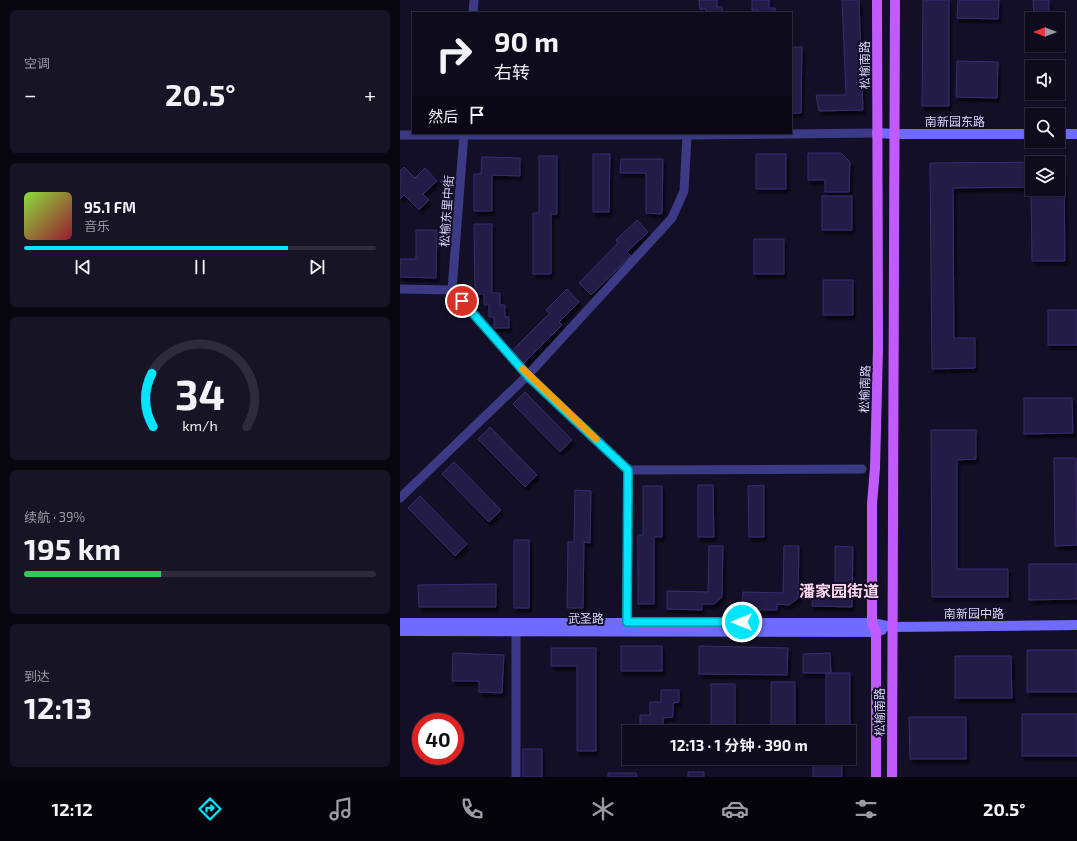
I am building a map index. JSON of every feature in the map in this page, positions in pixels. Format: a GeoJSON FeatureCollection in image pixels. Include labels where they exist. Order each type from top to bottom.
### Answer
{"type":"FeatureCollection","features":[{"type":"Feature","properties":{"kind":"main road","name":"松榆南路"},"geometry":{"type":"LineString","coordinates":[[876,777],[872,504],[875,468],[878,348],[877,0]]}},
{"type":"Feature","properties":{"kind":"main road","name":"松榆南路"},"geometry":{"type":"LineString","coordinates":[[892,777],[895,0]]}},
{"type":"Feature","properties":{"kind":"street"},"geometry":{"type":"LineString","coordinates":[[473,12],[474,0]]}},
{"type":"Feature","properties":{"kind":"street"},"geometry":{"type":"LineString","coordinates":[[792,134],[878,133]]}},
{"type":"Feature","properties":{"kind":"street","name":"南新园东路"},"geometry":{"type":"LineString","coordinates":[[878,133],[1025,134]]}},
{"type":"Feature","properties":{"kind":"street"},"geometry":{"type":"LineString","coordinates":[[400,136],[464,134],[782,134]]}},
{"type":"Feature","properties":{"kind":"street","name":"松榆东里中街"},"geometry":{"type":"LineString","coordinates":[[452,290],[464,134]]}},
{"type":"Feature","properties":{"kind":"street"},"geometry":{"type":"LineString","coordinates":[[1065,134],[1077,134]]}},
{"type":"Feature","properties":{"kind":"street"},"geometry":{"type":"LineString","coordinates":[[400,498],[528,376],[672,218],[684,191],[687,135]]}},
{"type":"Feature","properties":{"kind":"street"},"geometry":{"type":"LineString","coordinates":[[400,289],[452,290],[528,376],[628,470],[862,469]]}},
{"type":"Feature","properties":{"kind":"street"},"geometry":{"type":"LineString","coordinates":[[627,622],[628,470]]}},
{"type":"Feature","properties":{"kind":"street","name":"武圣路"},"geometry":{"type":"LineString","coordinates":[[400,623],[627,622],[874,627]]}},
{"type":"Feature","properties":{"kind":"street","name":"南新园中路"},"geometry":{"type":"LineString","coordinates":[[874,627],[1077,625]]}},
{"type":"Feature","properties":{"kind":"street","name":"武圣路"},"geometry":{"type":"LineString","coordinates":[[400,631],[874,627]]}},
{"type":"Feature","properties":{"kind":"street"},"geometry":{"type":"LineString","coordinates":[[516,631],[516,777]]}},
{"type":"Feature","properties":{"kind":"building"},"geometry":{"type":"Polygon","coordinates":[[[699,0],[717,0],[717,7],[722,7],[722,12],[706,12],[706,9],[700,9],[699,0]]]}},
{"type":"Feature","properties":{"kind":"building"},"geometry":{"type":"Polygon","coordinates":[[[752,0],[769,0],[769,8],[775,8],[775,12],[758,12],[758,10],[752,10],[752,0]]]}},
{"type":"Feature","properties":{"kind":"building"},"geometry":{"type":"Polygon","coordinates":[[[842,0],[859,0],[863,110],[819,111],[816,95],[846,95],[842,0]]]}},
{"type":"Feature","properties":{"kind":"building"},"geometry":{"type":"Polygon","coordinates":[[[923,0],[949,0],[949,106],[922,106],[923,0]]]}},
{"type":"Feature","properties":{"kind":"building"},"geometry":{"type":"Polygon","coordinates":[[[958,0],[999,0],[998,19],[957,18],[958,0]]]}},
{"type":"Feature","properties":{"kind":"building"},"geometry":{"type":"Polygon","coordinates":[[[1033,0],[1049,0],[1049,12],[1034,12],[1033,0]]]}},
{"type":"Feature","properties":{"kind":"building"},"geometry":{"type":"Polygon","coordinates":[[[792,47],[802,47],[801,113],[792,113],[792,47]]]}},
{"type":"Feature","properties":{"kind":"building"},"geometry":{"type":"Polygon","coordinates":[[[957,61],[998,62],[997,98],[956,97],[957,61]]]}},
{"type":"Feature","properties":{"kind":"building"},"geometry":{"type":"Polygon","coordinates":[[[808,153],[841,153],[850,162],[849,192],[825,192],[825,180],[808,180],[808,153]]]}},
{"type":"Feature","properties":{"kind":"building"},"geometry":{"type":"Polygon","coordinates":[[[593,154],[610,154],[609,212],[593,212],[593,154]]]}},
{"type":"Feature","properties":{"kind":"building"},"geometry":{"type":"Polygon","coordinates":[[[756,154],[786,154],[786,189],[756,189],[756,154]]]}},
{"type":"Feature","properties":{"kind":"building"},"geometry":{"type":"Polygon","coordinates":[[[539,156],[557,156],[557,214],[551,214],[551,274],[533,274],[533,213],[539,213],[539,156]]]}},
{"type":"Feature","properties":{"kind":"building"},"geometry":{"type":"Polygon","coordinates":[[[482,157],[520,158],[520,176],[492,175],[492,211],[474,211],[474,174],[481,174],[482,157]]]}},
{"type":"Feature","properties":{"kind":"building"},"geometry":{"type":"Polygon","coordinates":[[[621,159],[663,159],[662,214],[646,213],[646,173],[620,173],[621,159]]]}},
{"type":"Feature","properties":{"kind":"building"},"geometry":{"type":"Polygon","coordinates":[[[1025,162],[1025,187],[953,188],[954,338],[975,338],[975,368],[932,369],[930,163],[1025,162]]]}},
{"type":"Feature","properties":{"kind":"building"},"geometry":{"type":"Polygon","coordinates":[[[404,167],[415,178],[425,168],[437,181],[423,194],[429,200],[419,210],[404,195],[400,199],[400,183],[402,181],[400,180],[400,171],[404,167]]]}},
{"type":"Feature","properties":{"kind":"building"},"geometry":{"type":"Polygon","coordinates":[[[822,196],[852,196],[852,230],[822,230],[822,196]]]}},
{"type":"Feature","properties":{"kind":"building"},"geometry":{"type":"Polygon","coordinates":[[[1031,196],[1064,196],[1065,261],[1032,261],[1031,196]]]}},
{"type":"Feature","properties":{"kind":"building"},"geometry":{"type":"Polygon","coordinates":[[[637,220],[648,232],[627,252],[631,256],[591,295],[579,283],[618,243],[616,240],[637,220]]]}},
{"type":"Feature","properties":{"kind":"building"},"geometry":{"type":"Polygon","coordinates":[[[474,224],[492,224],[492,293],[500,293],[500,305],[505,305],[505,317],[509,317],[509,328],[494,328],[494,317],[489,317],[489,305],[484,305],[484,294],[475,294],[474,224]]]}},
{"type":"Feature","properties":{"kind":"building"},"geometry":{"type":"Polygon","coordinates":[[[416,230],[437,230],[436,278],[400,277],[400,259],[416,259],[416,230]]]}},
{"type":"Feature","properties":{"kind":"building"},"geometry":{"type":"Polygon","coordinates":[[[754,239],[784,239],[784,274],[754,274],[754,239]]]}},
{"type":"Feature","properties":{"kind":"building"},"geometry":{"type":"Polygon","coordinates":[[[823,280],[853,280],[853,315],[823,315],[823,280]]]}},
{"type":"Feature","properties":{"kind":"building"},"geometry":{"type":"Polygon","coordinates":[[[567,289],[579,302],[559,322],[562,325],[523,364],[511,352],[550,313],[546,310],[567,289]]]}},
{"type":"Feature","properties":{"kind":"building"},"geometry":{"type":"Polygon","coordinates":[[[1048,310],[1077,310],[1077,345],[1048,345],[1048,310]]]}},
{"type":"Feature","properties":{"kind":"building"},"geometry":{"type":"Polygon","coordinates":[[[525,392],[572,440],[560,452],[513,404],[525,392]]]}},
{"type":"Feature","properties":{"kind":"building"},"geometry":{"type":"Polygon","coordinates":[[[1024,398],[1072,398],[1073,433],[1024,434],[1024,398]]]}},
{"type":"Feature","properties":{"kind":"building"},"geometry":{"type":"Polygon","coordinates":[[[490,427],[537,475],[525,487],[478,439],[490,427]]]}},
{"type":"Feature","properties":{"kind":"building"},"geometry":{"type":"Polygon","coordinates":[[[931,430],[976,430],[976,459],[957,460],[957,569],[1008,569],[1008,597],[932,597],[931,430]]]}},
{"type":"Feature","properties":{"kind":"building"},"geometry":{"type":"Polygon","coordinates":[[[1054,458],[1076,458],[1077,545],[1055,546],[1054,458]]]}},
{"type":"Feature","properties":{"kind":"building"},"geometry":{"type":"Polygon","coordinates":[[[454,462],[501,510],[489,522],[442,474],[454,462]]]}},
{"type":"Feature","properties":{"kind":"building"},"geometry":{"type":"Polygon","coordinates":[[[698,485],[713,485],[714,537],[698,537],[698,485]]]}},
{"type":"Feature","properties":{"kind":"building"},"geometry":{"type":"Polygon","coordinates":[[[764,485],[764,537],[749,537],[748,486],[764,485]]]}},
{"type":"Feature","properties":{"kind":"building"},"geometry":{"type":"Polygon","coordinates":[[[643,486],[662,486],[662,537],[654,537],[654,604],[638,604],[638,535],[643,535],[643,486]]]}},
{"type":"Feature","properties":{"kind":"building"},"geometry":{"type":"Polygon","coordinates":[[[575,490],[591,491],[590,543],[584,542],[583,608],[567,608],[568,542],[574,542],[575,490]]]}},
{"type":"Feature","properties":{"kind":"building"},"geometry":{"type":"Polygon","coordinates":[[[420,496],[467,544],[455,556],[408,508],[420,496]]]}},
{"type":"Feature","properties":{"kind":"building"},"geometry":{"type":"Polygon","coordinates":[[[514,540],[529,540],[529,608],[514,608],[514,540]]]}},
{"type":"Feature","properties":{"kind":"building"},"geometry":{"type":"Polygon","coordinates":[[[709,546],[723,546],[722,597],[714,604],[702,604],[702,610],[667,609],[667,591],[708,592],[709,546]]]}},
{"type":"Feature","properties":{"kind":"building"},"geometry":{"type":"Polygon","coordinates":[[[784,546],[799,546],[798,598],[789,605],[777,604],[777,610],[742,610],[743,592],[783,593],[784,546]]]}},
{"type":"Feature","properties":{"kind":"building"},"geometry":{"type":"Polygon","coordinates":[[[835,546],[853,547],[852,607],[812,606],[813,589],[835,589],[835,546]]]}},
{"type":"Feature","properties":{"kind":"building"},"geometry":{"type":"Polygon","coordinates":[[[1029,564],[1077,564],[1077,599],[1029,600],[1029,564]]]}},
{"type":"Feature","properties":{"kind":"building"},"geometry":{"type":"Polygon","coordinates":[[[496,584],[496,607],[419,607],[418,585],[496,584]]]}},
{"type":"Feature","properties":{"kind":"building"},"geometry":{"type":"Polygon","coordinates":[[[621,646],[662,646],[662,671],[621,671],[621,646]]]}},
{"type":"Feature","properties":{"kind":"building"},"geometry":{"type":"Polygon","coordinates":[[[699,646],[788,648],[787,675],[699,674],[699,646]]]}},
{"type":"Feature","properties":{"kind":"building"},"geometry":{"type":"Polygon","coordinates":[[[551,648],[596,648],[596,751],[577,751],[577,666],[551,666],[551,648]]]}},
{"type":"Feature","properties":{"kind":"building"},"geometry":{"type":"Polygon","coordinates":[[[1027,650],[1077,650],[1077,692],[1027,692],[1027,650]]]}},
{"type":"Feature","properties":{"kind":"building"},"geometry":{"type":"Polygon","coordinates":[[[453,653],[504,655],[502,693],[479,692],[479,681],[452,681],[453,653]]]}},
{"type":"Feature","properties":{"kind":"building"},"geometry":{"type":"Polygon","coordinates":[[[830,653],[831,673],[803,673],[803,654],[830,653]]]}},
{"type":"Feature","properties":{"kind":"building"},"geometry":{"type":"Polygon","coordinates":[[[955,656],[1011,656],[1012,698],[955,698],[955,656]]]}},
{"type":"Feature","properties":{"kind":"building"},"geometry":{"type":"Polygon","coordinates":[[[826,673],[850,673],[850,725],[826,725],[826,673]]]}},
{"type":"Feature","properties":{"kind":"building"},"geometry":{"type":"Polygon","coordinates":[[[771,682],[795,682],[795,725],[771,725],[771,682]]]}},
{"type":"Feature","properties":{"kind":"building"},"geometry":{"type":"Polygon","coordinates":[[[711,684],[735,684],[735,725],[711,725],[711,684]]]}},
{"type":"Feature","properties":{"kind":"building"},"geometry":{"type":"Polygon","coordinates":[[[661,690],[679,690],[679,702],[673,703],[673,717],[663,718],[663,725],[640,725],[640,715],[650,715],[650,702],[661,702],[661,690]]]}},
{"type":"Feature","properties":{"kind":"building"},"geometry":{"type":"Polygon","coordinates":[[[1022,714],[1077,714],[1077,756],[1022,756],[1022,714]]]}},
{"type":"Feature","properties":{"kind":"building"},"geometry":{"type":"Polygon","coordinates":[[[909,717],[966,717],[966,759],[910,759],[909,717]]]}},
{"type":"Feature","properties":{"kind":"building"},"geometry":{"type":"Polygon","coordinates":[[[523,749],[542,749],[542,777],[523,777],[523,749]]]}},
{"type":"Feature","properties":{"kind":"building"},"geometry":{"type":"Polygon","coordinates":[[[813,765],[842,765],[842,777],[813,777],[813,765]]]}},
{"type":"Feature","properties":{"kind":"building"},"geometry":{"type":"Polygon","coordinates":[[[688,772],[704,772],[704,777],[688,777],[688,772]]]}},
{"type":"Feature","properties":{"kind":"building"},"geometry":{"type":"Polygon","coordinates":[[[608,773],[636,773],[637,777],[608,777],[608,773]]]}},
{"type":"Feature","properties":{"kind":"slow traffic"},"geometry":{"type":"LineString","coordinates":[[523,369],[528,376],[596,439]]}},
{"type":"Feature","properties":{"kind":"district","name":"潘家园街道"},"geometry":{"type":"Point","coordinates":[839,590]}},
{"type":"Feature","properties":{"kind":"route"},"geometry":{"type":"LineString","coordinates":[[462,301],[528,376],[628,470],[627,622],[742,622]]}}]}
